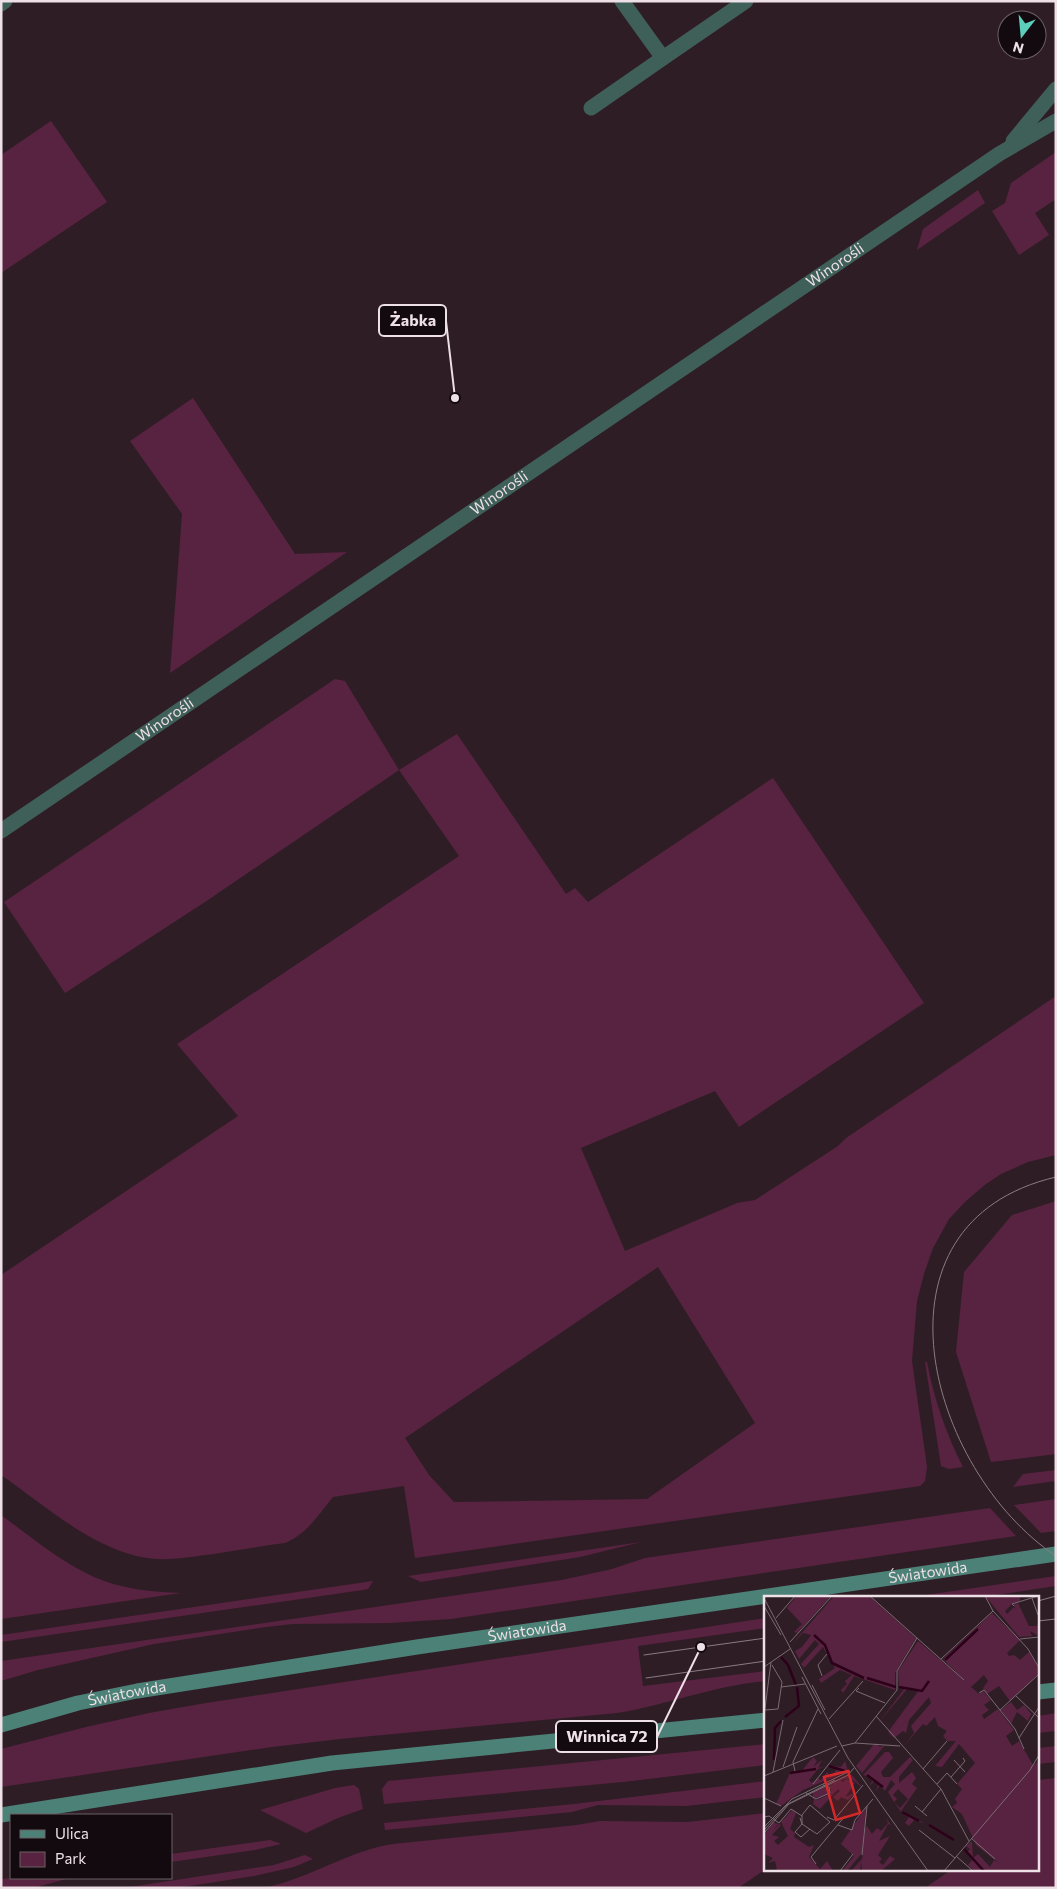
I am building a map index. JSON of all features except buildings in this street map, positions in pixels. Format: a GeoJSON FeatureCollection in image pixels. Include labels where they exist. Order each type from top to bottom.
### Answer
{"type":"FeatureCollection","features":[{"type":"Feature","properties":{"kind":"street"},"geometry":{"type":"LineString","coordinates":[[1,4],[5,1]]}},
{"type":"Feature","properties":{"kind":"street"},"geometry":{"type":"LineString","coordinates":[[622,1],[663,58]]}},
{"type":"Feature","properties":{"kind":"street"},"geometry":{"type":"LineString","coordinates":[[591,108],[746,1]]}},
{"type":"Feature","properties":{"kind":"street","name":"Winorośli"},"geometry":{"type":"LineString","coordinates":[[999,154],[1023,129],[1056,89]]}},
{"type":"Feature","properties":{"kind":"street","name":"Winorośli"},"geometry":{"type":"LineString","coordinates":[[1,831],[999,154],[1056,121]]}},
{"type":"Feature","properties":{"kind":"street","name":"Światowida"},"geometry":{"type":"LineString","coordinates":[[767,1596],[1056,1554]]}},
{"type":"Feature","properties":{"kind":"street","name":"Światowida"},"geometry":{"type":"LineString","coordinates":[[1,1725],[78,1703],[137,1691],[417,1647],[764,1596]]}},
{"type":"Feature","properties":{"kind":"street"},"geometry":{"type":"LineString","coordinates":[[1040,1692],[1056,1690]]}},
{"type":"Feature","properties":{"kind":"street"},"geometry":{"type":"LineString","coordinates":[[1,1815],[332,1763],[764,1720]]}},
{"type":"Feature","properties":{"kind":"green space"},"geometry":{"type":"Polygon","coordinates":[[[51,121],[107,202],[1,273],[1,155],[51,121]]]}},
{"type":"Feature","properties":{"kind":"green space"},"geometry":{"type":"Polygon","coordinates":[[[1056,152],[1056,199],[1035,213],[1049,235],[1019,255],[992,211],[1005,203],[1011,183],[1056,152]]]}},
{"type":"Feature","properties":{"kind":"green space"},"geometry":{"type":"Polygon","coordinates":[[[978,190],[985,203],[917,250],[923,229],[978,190]]]}},
{"type":"Feature","properties":{"kind":"green space"},"geometry":{"type":"Polygon","coordinates":[[[193,398],[295,554],[347,552],[170,673],[182,514],[130,441],[193,398]]]}},
{"type":"Feature","properties":{"kind":"green space"},"geometry":{"type":"Polygon","coordinates":[[[335,679],[345,681],[399,770],[205,902],[65,993],[4,902],[335,679]]]}},
{"type":"Feature","properties":{"kind":"green space"},"geometry":{"type":"Polygon","coordinates":[[[457,734],[566,894],[575,888],[588,902],[773,778],[924,1003],[739,1127],[715,1091],[581,1148],[625,1251],[737,1203],[755,1200],[838,1146],[846,1138],[1056,996],[1056,1155],[1028,1162],[1001,1174],[966,1201],[949,1219],[933,1248],[924,1274],[917,1301],[912,1361],[927,1467],[925,1481],[920,1486],[415,1558],[404,1486],[333,1497],[300,1535],[285,1543],[214,1554],[157,1559],[136,1556],[94,1539],[74,1528],[1,1475],[1,1275],[238,1116],[177,1044],[459,856],[399,770],[457,734]],[[658,1267],[405,1438],[429,1475],[454,1502],[647,1499],[755,1423],[658,1267]]]}},
{"type":"Feature","properties":{"kind":"green space"},"geometry":{"type":"Polygon","coordinates":[[[1056,1201],[1056,1454],[991,1462],[956,1352],[964,1272],[1012,1215],[1056,1201]]]}},
{"type":"Feature","properties":{"kind":"green space"},"geometry":{"type":"Polygon","coordinates":[[[925,1362],[927,1362],[941,1416],[963,1467],[949,1469],[941,1466],[925,1362]]]}},
{"type":"Feature","properties":{"kind":"green space"},"geometry":{"type":"Polygon","coordinates":[[[1056,1470],[1056,1481],[1013,1487],[1023,1474],[1056,1470]]]}},
{"type":"Feature","properties":{"kind":"green space"},"geometry":{"type":"Polygon","coordinates":[[[1056,1499],[1056,1531],[1041,1533],[1014,1505],[1056,1499]]]}},
{"type":"Feature","properties":{"kind":"green space"},"geometry":{"type":"Polygon","coordinates":[[[990,1508],[1016,1536],[451,1619],[390,1623],[293,1624],[266,1627],[154,1644],[38,1670],[1,1681],[1,1661],[562,1580],[612,1569],[645,1558],[990,1508]]]}},
{"type":"Feature","properties":{"kind":"green space"},"geometry":{"type":"Polygon","coordinates":[[[1,1515],[58,1557],[94,1577],[137,1589],[181,1593],[1,1619],[1,1515]]]}},
{"type":"Feature","properties":{"kind":"green space"},"geometry":{"type":"Polygon","coordinates":[[[641,1542],[580,1557],[421,1582],[408,1576],[641,1542]]]}},
{"type":"Feature","properties":{"kind":"green space"},"geometry":{"type":"Polygon","coordinates":[[[1056,1576],[1056,1586],[988,1596],[920,1596],[1056,1576]]]}},
{"type":"Feature","properties":{"kind":"green space"},"geometry":{"type":"Polygon","coordinates":[[[373,1581],[368,1589],[363,1590],[1,1642],[1,1635],[373,1581]]]}},
{"type":"Feature","properties":{"kind":"green space"},"geometry":{"type":"Polygon","coordinates":[[[764,1618],[764,1628],[638,1646],[643,1686],[764,1671],[764,1681],[728,1687],[617,1713],[272,1747],[1,1787],[1,1749],[86,1727],[206,1703],[764,1618]]]}},
{"type":"Feature","properties":{"kind":"green space"},"geometry":{"type":"Polygon","coordinates":[[[1056,1713],[1056,1731],[1040,1733],[1040,1716],[1056,1713]]]}},
{"type":"Feature","properties":{"kind":"green space"},"geometry":{"type":"Polygon","coordinates":[[[764,1744],[764,1765],[623,1782],[384,1804],[382,1789],[388,1781],[764,1744]]]}},
{"type":"Feature","properties":{"kind":"green space"},"geometry":{"type":"Polygon","coordinates":[[[1056,1746],[1056,1762],[1040,1764],[1040,1748],[1056,1746]]]}},
{"type":"Feature","properties":{"kind":"green space"},"geometry":{"type":"Polygon","coordinates":[[[1056,1778],[1056,1888],[925,1888],[948,1872],[1040,1872],[1040,1780],[1056,1778]]]}},
{"type":"Feature","properties":{"kind":"green space"},"geometry":{"type":"Polygon","coordinates":[[[764,1781],[764,1797],[686,1806],[598,1805],[572,1812],[385,1830],[384,1823],[574,1804],[764,1781]]]}},
{"type":"Feature","properties":{"kind":"green space"},"geometry":{"type":"Polygon","coordinates":[[[354,1785],[359,1789],[363,1809],[306,1833],[260,1810],[335,1788],[354,1785]]]}},
{"type":"Feature","properties":{"kind":"green space"},"geometry":{"type":"Polygon","coordinates":[[[764,1813],[764,1870],[738,1888],[263,1888],[280,1884],[360,1853],[393,1844],[600,1821],[688,1822],[764,1813]]]}},
{"type":"Feature","properties":{"kind":"green space"},"geometry":{"type":"Polygon","coordinates":[[[270,1840],[281,1844],[255,1850],[172,1862],[172,1854],[270,1840]]]}},
{"type":"Feature","properties":{"kind":"green space"},"geometry":{"type":"Polygon","coordinates":[[[305,1855],[313,1859],[294,1867],[254,1876],[177,1888],[123,1888],[274,1865],[305,1855]]]}},
{"type":"Feature","properties":{"kind":"green space"},"geometry":{"type":"Polygon","coordinates":[[[1,1879],[66,1879],[33,1888],[1,1888],[1,1879]]]}},
{"type":"Feature","properties":{"kind":"tram line"},"geometry":{"type":"LineString","coordinates":[[1056,1177],[994,1203],[955,1244],[936,1295],[934,1352],[948,1411],[974,1467],[1011,1517],[1056,1556]]}},
{"type":"Feature","properties":{"kind":"tram line"},"geometry":{"type":"LineString","coordinates":[[1040,1600],[1056,1596]]}},
{"type":"Feature","properties":{"kind":"tram line"},"geometry":{"type":"LineString","coordinates":[[1040,1621],[1056,1619]]}},
{"type":"Feature","properties":{"kind":"tram line"},"geometry":{"type":"LineString","coordinates":[[644,1655],[764,1638]]}},
{"type":"Feature","properties":{"kind":"tram line"},"geometry":{"type":"LineString","coordinates":[[646,1678],[764,1661]]}},
{"type":"Feature","properties":{"kind":"place","name":"Żabka"},"geometry":{"type":"Point","coordinates":[455,398]}},
{"type":"Feature","properties":{"kind":"place","name":"Winnica 72"},"geometry":{"type":"Point","coordinates":[701,1647]}}]}
